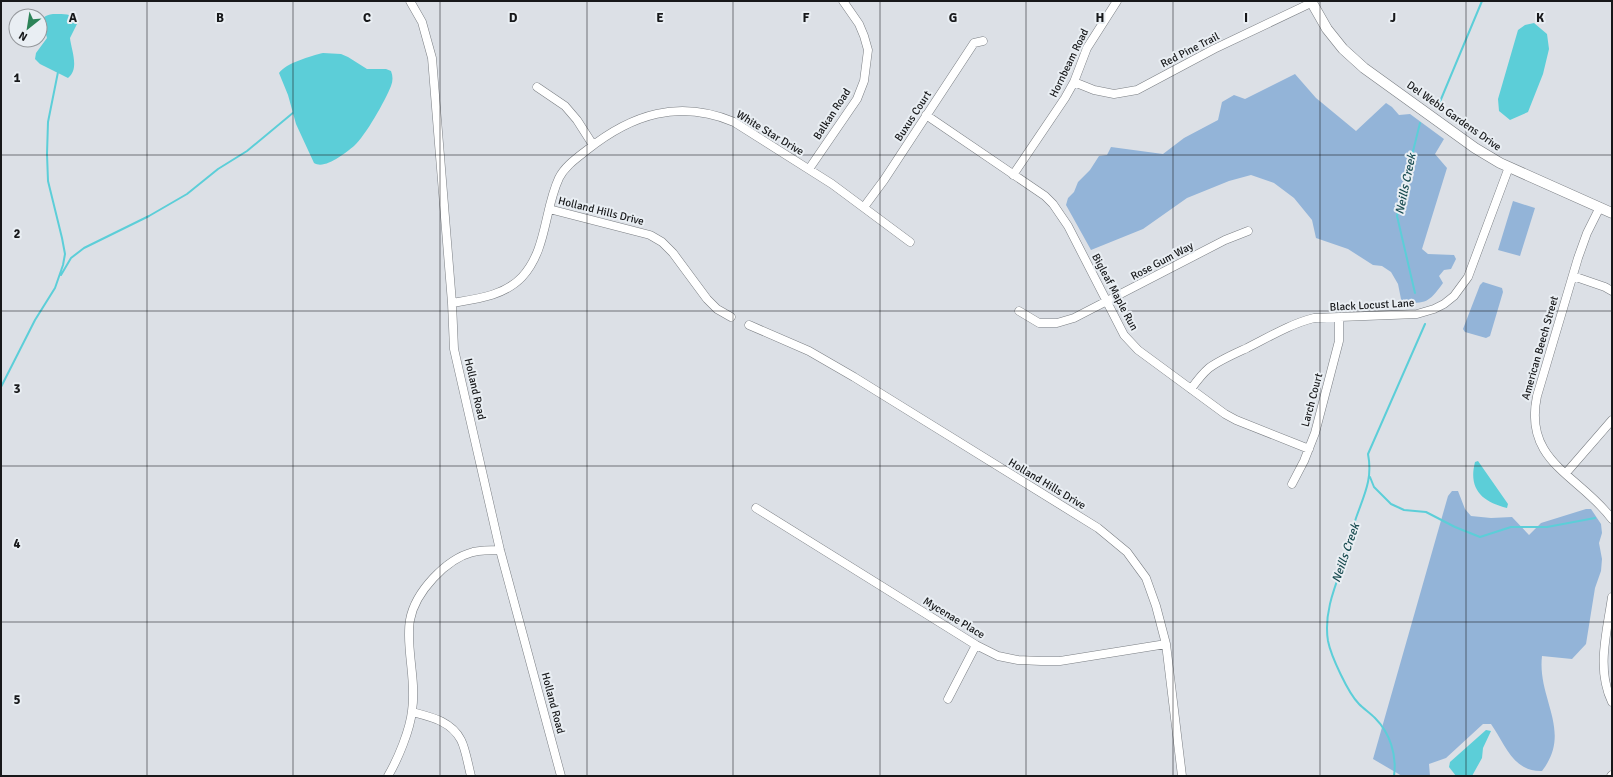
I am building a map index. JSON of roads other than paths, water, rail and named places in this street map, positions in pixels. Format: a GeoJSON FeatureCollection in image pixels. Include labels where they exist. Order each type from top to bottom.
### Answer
{"type":"FeatureCollection","features":[{"type":"Feature","properties":{"kind":"street","name":"Holland Road"},"geometry":{"type":"LineString","coordinates":[[410,1],[422,22],[432,58],[452,303],[454,349],[500,550],[561,776]]}},
{"type":"Feature","properties":{"kind":"street","name":"Balkan Road"},"geometry":{"type":"LineString","coordinates":[[809,169],[856,99],[864,81],[868,50],[859,24],[843,1]]}},
{"type":"Feature","properties":{"kind":"street","name":"Hornbeam Road"},"geometry":{"type":"LineString","coordinates":[[1013,175],[1066,98],[1087,48],[1117,1]]}},
{"type":"Feature","properties":{"kind":"street","name":"Red Pine Trail"},"geometry":{"type":"LineString","coordinates":[[1074,82],[1094,90],[1114,94],[1137,90],[1214,49],[1311,2]]}},
{"type":"Feature","properties":{"kind":"street","name":"Del Webb Gardens Drive"},"geometry":{"type":"LineString","coordinates":[[1311,2],[1327,29],[1342,48],[1364,68],[1475,148],[1509,167],[1612,213]]}},
{"type":"Feature","properties":{"kind":"street","name":"Buxus Court"},"geometry":{"type":"LineString","coordinates":[[864,207],[884,180],[974,43],[983,41]]}},
{"type":"Feature","properties":{"kind":"street"},"geometry":{"type":"LineString","coordinates":[[537,87],[565,106],[577,120],[593,145]]}},
{"type":"Feature","properties":{"kind":"street","name":"White Star Drive"},"geometry":{"type":"LineString","coordinates":[[452,303],[492,295],[509,287],[522,276],[536,254],[554,189],[567,166],[593,145],[639,119],[658,113],[682,111],[704,112],[734,122],[832,184],[910,242]]}},
{"type":"Feature","properties":{"kind":"street","name":"Bigleaf Maple Run"},"geometry":{"type":"LineString","coordinates":[[926,115],[1045,196],[1060,212],[1124,335],[1138,350],[1225,414],[1236,420],[1309,449]]}},
{"type":"Feature","properties":{"kind":"street","name":"Black Locust Lane"},"geometry":{"type":"LineString","coordinates":[[1191,389],[1209,368],[1289,326],[1314,318],[1417,314],[1434,309],[1444,304],[1454,296],[1468,277],[1509,167]]}},
{"type":"Feature","properties":{"kind":"street","name":"American Beech Street"},"geometry":{"type":"LineString","coordinates":[[1600,207],[1587,233],[1573,276],[1537,396],[1534,411],[1535,428],[1540,444],[1551,461],[1602,506],[1612,519]]}},
{"type":"Feature","properties":{"kind":"street","name":"Holland Hills Drive"},"geometry":{"type":"LineString","coordinates":[[549,209],[650,235],[662,242],[673,253],[707,299],[717,309],[731,317]]}},
{"type":"Feature","properties":{"kind":"street","name":"Rose Gum Way"},"geometry":{"type":"LineString","coordinates":[[1019,311],[1039,322],[1058,323],[1074,318],[1108,302],[1225,240],[1248,231]]}},
{"type":"Feature","properties":{"kind":"street"},"geometry":{"type":"LineString","coordinates":[[1573,276],[1605,286],[1612,291]]}},
{"type":"Feature","properties":{"kind":"street","name":"Larch Court"},"geometry":{"type":"LineString","coordinates":[[1292,484],[1315,433],[1339,341],[1339,318]]}},
{"type":"Feature","properties":{"kind":"street","name":"Holland Hills Drive"},"geometry":{"type":"LineString","coordinates":[[749,325],[809,351],[854,377],[1098,528],[1127,552],[1146,578],[1156,606],[1166,644],[1182,776]]}},
{"type":"Feature","properties":{"kind":"street"},"geometry":{"type":"LineString","coordinates":[[1566,473],[1612,420]]}},
{"type":"Feature","properties":{"kind":"street","name":"Mycenae Place"},"geometry":{"type":"LineString","coordinates":[[756,508],[976,645],[998,656],[1018,660],[1060,661],[1166,644]]}},
{"type":"Feature","properties":{"kind":"street"},"geometry":{"type":"LineString","coordinates":[[388,776],[404,737],[412,712],[414,684],[409,650],[410,620],[419,597],[438,573],[455,559],[474,552],[500,550]]}},
{"type":"Feature","properties":{"kind":"street"},"geometry":{"type":"LineString","coordinates":[[1612,597],[1603,671],[1605,686],[1612,702]]}},
{"type":"Feature","properties":{"kind":"street"},"geometry":{"type":"LineString","coordinates":[[948,699],[976,645]]}},
{"type":"Feature","properties":{"kind":"street"},"geometry":{"type":"LineString","coordinates":[[412,712],[433,717],[450,725],[461,740],[471,776]]}},
{"type":"Feature","properties":{"kind":"waterway","name":"Neills Creek"},"geometry":{"type":"LineString","coordinates":[[1439,104],[1482,1]]}},
{"type":"Feature","properties":{"kind":"waterway"},"geometry":{"type":"LineString","coordinates":[[1,387],[35,320],[55,288],[65,254],[48,181],[48,122],[58,72]]}},
{"type":"Feature","properties":{"kind":"waterway"},"geometry":{"type":"LineString","coordinates":[[61,275],[71,258],[84,248],[149,216],[187,194],[218,169],[247,151],[294,112]]}},
{"type":"Feature","properties":{"kind":"waterway","name":"Neills Creek"},"geometry":{"type":"LineString","coordinates":[[1415,293],[1397,216],[1420,123]]}},
{"type":"Feature","properties":{"kind":"waterway","name":"Neills Creek"},"geometry":{"type":"LineString","coordinates":[[1394,776],[1395,768],[1393,752],[1388,737],[1380,724],[1355,699],[1345,683],[1336,665],[1328,641],[1327,619],[1335,586],[1369,479],[1368,454],[1425,324]]}},
{"type":"Feature","properties":{"kind":"waterway"},"geometry":{"type":"LineString","coordinates":[[1370,477],[1374,487],[1391,504],[1404,510],[1426,512],[1455,527],[1480,537],[1511,527],[1547,527],[1595,518]]}}]}
